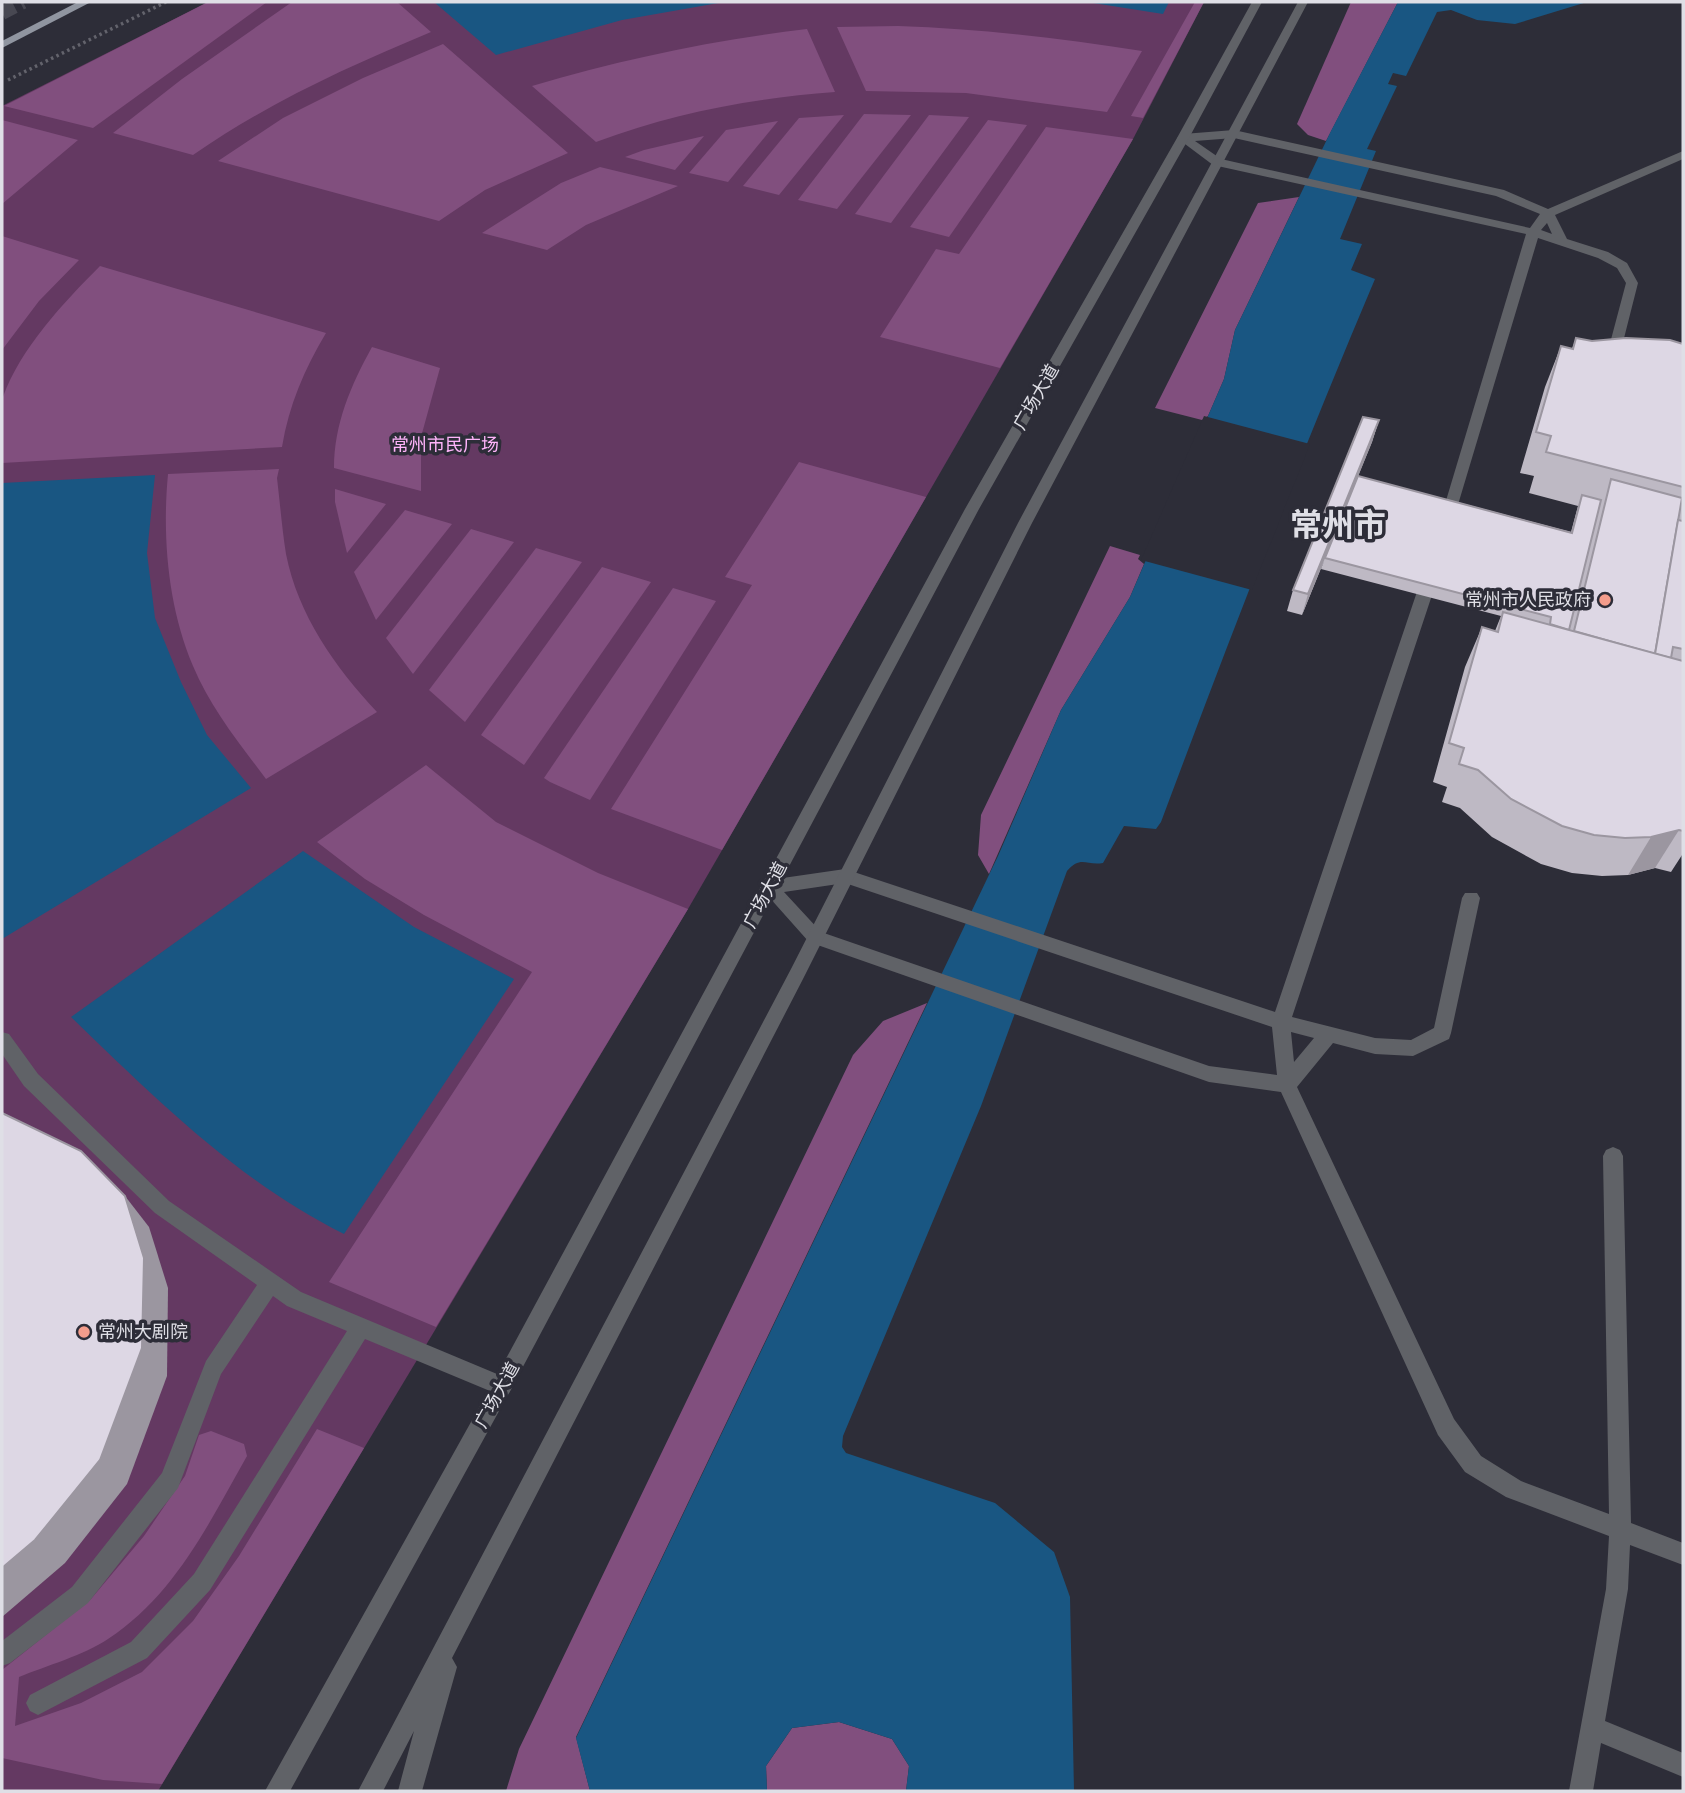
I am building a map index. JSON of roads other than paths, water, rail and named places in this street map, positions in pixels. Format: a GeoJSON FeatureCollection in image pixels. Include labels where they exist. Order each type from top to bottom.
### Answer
{"type":"FeatureCollection","features":[{"type":"Feature","properties":{"kind":"main road"},"geometry":{"type":"LineString","coordinates":[[2,45],[86,2]]}},
{"type":"Feature","properties":{"kind":"street","name":"广场大道"},"geometry":{"type":"LineString","coordinates":[[277,1791],[502,1385],[972,509],[1183,138],[1257,2]]}},
{"type":"Feature","properties":{"kind":"street"},"geometry":{"type":"LineString","coordinates":[[370,1791],[815,937],[1025,523],[1303,2]]}},
{"type":"Feature","properties":{"kind":"street"},"geometry":{"type":"LineString","coordinates":[[1183,138],[1234,134],[1389,166],[1500,193],[1548,213],[1562,242]]}},
{"type":"Feature","properties":{"kind":"street"},"geometry":{"type":"LineString","coordinates":[[1183,138],[1217,162],[1533,232],[1613,260],[1622,266],[1632,283],[1616,347]]}},
{"type":"Feature","properties":{"kind":"street"},"geometry":{"type":"LineString","coordinates":[[1441,540],[1533,232],[1548,213],[1683,155]]}},
{"type":"Feature","properties":{"kind":"street"},"geometry":{"type":"LineString","coordinates":[[1434,564],[1281,1023],[1287,1085],[1446,1427],[1473,1464],[1514,1489],[1683,1554]]}},
{"type":"Feature","properties":{"kind":"street"},"geometry":{"type":"LineString","coordinates":[[769,887],[845,876],[1281,1023],[1375,1046],[1413,1048],[1442,1033],[1471,898]]}},
{"type":"Feature","properties":{"kind":"street"},"geometry":{"type":"LineString","coordinates":[[769,887],[815,937],[1209,1074],[1287,1085]]}},
{"type":"Feature","properties":{"kind":"street"},"geometry":{"type":"LineString","coordinates":[[1287,1085],[1330,1033]]}},
{"type":"Feature","properties":{"kind":"street"},"geometry":{"type":"LineString","coordinates":[[2,1040],[31,1080],[162,1207],[294,1298],[502,1385]]}},
{"type":"Feature","properties":{"kind":"street"},"geometry":{"type":"LineString","coordinates":[[1581,1791],[1617,1589],[1620,1529],[1613,1156]]}},
{"type":"Feature","properties":{"kind":"street"},"geometry":{"type":"LineString","coordinates":[[2,1655],[80,1595],[170,1480],[213,1368],[271,1282]]}},
{"type":"Feature","properties":{"kind":"street"},"geometry":{"type":"LineString","coordinates":[[38,1703],[139,1650],[202,1582],[361,1327]]}},
{"type":"Feature","properties":{"kind":"street"},"geometry":{"type":"LineString","coordinates":[[410,1791],[457,1626]]}},
{"type":"Feature","properties":{"kind":"street"},"geometry":{"type":"LineString","coordinates":[[1592,1727],[1683,1765]]}},
{"type":"Feature","properties":{"kind":"water"},"geometry":{"type":"Polygon","coordinates":[[[434,2],[724,2],[622,20],[496,55],[434,2]]]}},
{"type":"Feature","properties":{"kind":"water"},"geometry":{"type":"Polygon","coordinates":[[[1087,2],[1169,2],[1163,14],[1087,2]]]}},
{"type":"Feature","properties":{"kind":"water"},"geometry":{"type":"Polygon","coordinates":[[[1398,2],[1587,2],[1515,24],[1477,20],[1451,10],[1437,12],[1406,76],[1393,73],[1388,84],[1397,86],[1367,149],[1376,151],[1340,239],[1362,244],[1351,270],[1375,279],[1265,549],[1161,822],[1156,829],[1124,826],[1103,863],[1080,862],[1067,871],[981,1106],[843,1436],[842,1447],[846,1453],[995,1503],[1054,1552],[1070,1597],[1074,1791],[906,1791],[909,1766],[892,1739],[839,1722],[792,1728],[766,1766],[767,1791],[590,1791],[576,1738],[998,856],[1061,710],[1130,597],[1224,379],[1235,330],[1331,131],[1398,2]]]}},
{"type":"Feature","properties":{"kind":"water"},"geometry":{"type":"Polygon","coordinates":[[[155,475],[147,553],[155,618],[181,682],[207,735],[251,788],[2,939],[2,483],[155,475]]]}},
{"type":"Feature","properties":{"kind":"water"},"geometry":{"type":"Polygon","coordinates":[[[303,851],[414,927],[514,979],[344,1234],[269,1190],[234,1164],[167,1108],[71,1017],[303,851]]]}},
{"type":"Feature","properties":{"kind":"tunnel"},"geometry":{"type":"LineString","coordinates":[[2,13],[23,2]]}},
{"type":"Feature","properties":{"kind":"place","name":"常州市人民政府"},"geometry":{"type":"Point","coordinates":[1605,600]}},
{"type":"Feature","properties":{"kind":"place","name":"常州大剧院"},"geometry":{"type":"Point","coordinates":[84,1332]}},
{"type":"Feature","properties":{"kind":"district","name":"常州市"},"geometry":{"type":"Point","coordinates":[1338,525]}},
{"type":"Feature","properties":{"kind":"park label","name":"常州市民广场"},"geometry":{"type":"Point","coordinates":[445,445]}}]}
